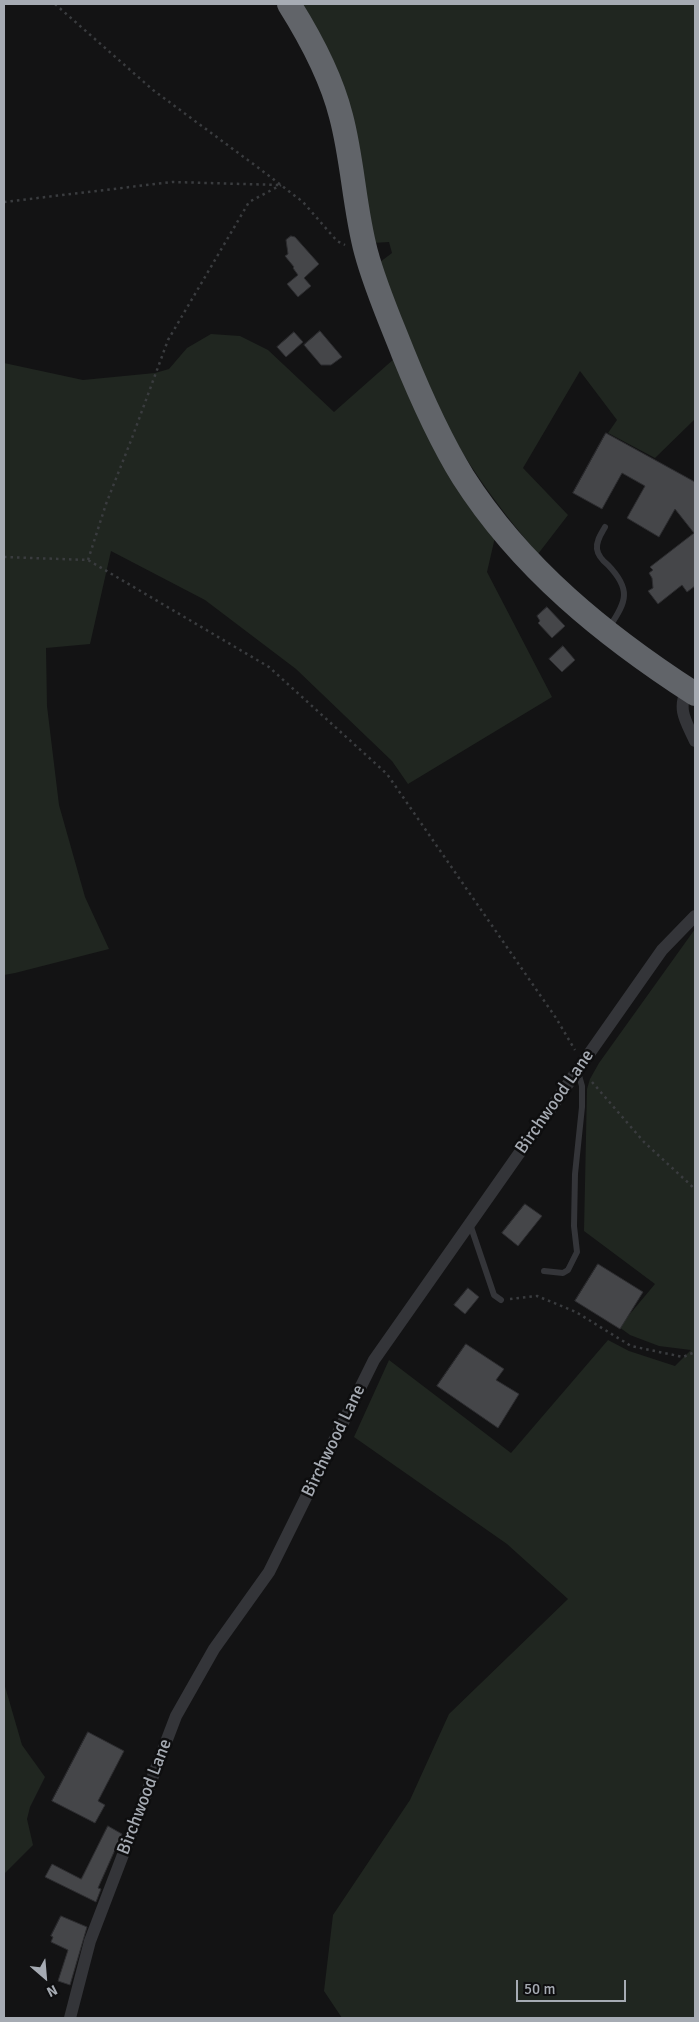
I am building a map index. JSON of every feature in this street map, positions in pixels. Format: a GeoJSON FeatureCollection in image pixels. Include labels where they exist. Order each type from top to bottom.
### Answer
{"type":"FeatureCollection","features":[{"type":"Feature","properties":{"kind":"highway"},"geometry":{"type":"LineString","coordinates":[[289,4],[323,64],[336,99],[345,133],[366,255],[412,376],[441,437],[463,476],[522,555],[555,589],[606,632],[691,691]]}},
{"type":"Feature","properties":{"kind":"street"},"geometry":{"type":"LineString","coordinates":[[691,691],[681,702],[684,717],[695,741]]}},
{"type":"Feature","properties":{"kind":"street","name":"Birchwood Lane"},"geometry":{"type":"LineString","coordinates":[[70,2018],[90,1941],[176,1716],[214,1649],[269,1572],[374,1360],[662,950],[695,916]]}},
{"type":"Feature","properties":{"kind":"lane"},"geometry":{"type":"LineString","coordinates":[[605,527],[597,542],[597,550],[602,559],[617,575],[624,588],[625,599],[622,608],[606,632]]}},
{"type":"Feature","properties":{"kind":"lane"},"geometry":{"type":"LineString","coordinates":[[544,1270],[563,1273],[568,1270],[577,1252],[574,1226],[575,1174],[582,1106],[580,1067]]}},
{"type":"Feature","properties":{"kind":"lane"},"geometry":{"type":"LineString","coordinates":[[470,1224],[494,1296],[501,1300]]}},
{"type":"Feature","properties":{"kind":"path"},"geometry":{"type":"LineString","coordinates":[[54,4],[153,90],[303,202],[337,242],[366,255]]}},
{"type":"Feature","properties":{"kind":"path"},"geometry":{"type":"LineString","coordinates":[[4,202],[172,182],[281,185]]}},
{"type":"Feature","properties":{"kind":"path"},"geometry":{"type":"LineString","coordinates":[[88,560],[106,504],[168,340],[249,202],[281,185]]}},
{"type":"Feature","properties":{"kind":"path"},"geometry":{"type":"LineString","coordinates":[[4,558],[88,560],[269,667],[387,774],[556,1018],[580,1067],[644,1142],[695,1189]]}},
{"type":"Feature","properties":{"kind":"path"},"geometry":{"type":"LineString","coordinates":[[501,1300],[537,1296],[576,1312],[631,1346],[683,1356],[695,1352]]}},
{"type":"Feature","properties":{"kind":"shaded area"},"geometry":{"type":"Polygon","coordinates":[[[300,4],[695,4],[695,419],[655,458],[608,433],[617,420],[580,371],[523,468],[568,515],[538,554],[504,513],[473,469],[445,421],[421,368],[380,262],[392,253],[389,242],[372,243],[300,4]]]}},
{"type":"Feature","properties":{"kind":"shaded area"},"geometry":{"type":"Polygon","coordinates":[[[211,334],[240,336],[268,350],[334,412],[395,358],[496,533],[487,572],[552,697],[408,784],[392,761],[296,669],[205,600],[111,551],[90,644],[46,648],[47,706],[59,805],[85,897],[109,949],[4,975],[4,363],[83,380],[155,373],[169,369],[187,348],[211,334]]]}},
{"type":"Feature","properties":{"kind":"shaded area"},"geometry":{"type":"Polygon","coordinates":[[[695,929],[695,2018],[342,2018],[324,1991],[333,1915],[410,1800],[449,1714],[568,1599],[507,1544],[354,1437],[389,1360],[511,1453],[608,1340],[629,1351],[675,1366],[691,1350],[659,1346],[630,1335],[619,1327],[655,1284],[584,1231],[587,1089],[590,1079],[599,1063],[695,929]]]}},
{"type":"Feature","properties":{"kind":"shaded area"},"geometry":{"type":"Polygon","coordinates":[[[4,1683],[22,1745],[45,1777],[30,1807],[27,1819],[33,1845],[4,1874],[4,1683]]]}},
{"type":"Feature","properties":{"kind":"building"},"geometry":{"type":"Polygon","coordinates":[[[291,236],[295,237],[319,264],[304,278],[311,286],[298,297],[287,284],[298,275],[285,256],[288,254],[286,240],[291,236]]]}},
{"type":"Feature","properties":{"kind":"building"},"geometry":{"type":"Polygon","coordinates":[[[320,331],[342,357],[331,365],[321,365],[304,345],[320,331]]]}},
{"type":"Feature","properties":{"kind":"building"},"geometry":{"type":"Polygon","coordinates":[[[294,332],[303,342],[286,357],[277,347],[294,332]]]}},
{"type":"Feature","properties":{"kind":"building"},"geometry":{"type":"Polygon","coordinates":[[[606,433],[695,482],[695,586],[687,592],[682,585],[658,604],[648,591],[653,588],[652,578],[649,573],[653,570],[650,567],[694,533],[675,509],[659,537],[627,518],[645,486],[622,473],[602,509],[573,493],[606,433]]]}},
{"type":"Feature","properties":{"kind":"building"},"geometry":{"type":"Polygon","coordinates":[[[547,607],[565,626],[552,638],[538,623],[540,621],[537,616],[547,607]]]}},
{"type":"Feature","properties":{"kind":"building"},"geometry":{"type":"Polygon","coordinates":[[[563,646],[575,660],[562,672],[549,659],[563,646]]]}},
{"type":"Feature","properties":{"kind":"building"},"geometry":{"type":"Polygon","coordinates":[[[525,1204],[542,1216],[518,1246],[502,1233],[525,1204]]]}},
{"type":"Feature","properties":{"kind":"building"},"geometry":{"type":"Polygon","coordinates":[[[598,1264],[643,1292],[620,1329],[575,1301],[598,1264]]]}},
{"type":"Feature","properties":{"kind":"building"},"geometry":{"type":"Polygon","coordinates":[[[468,1288],[479,1297],[465,1314],[454,1305],[468,1288]]]}},
{"type":"Feature","properties":{"kind":"building"},"geometry":{"type":"Polygon","coordinates":[[[466,1344],[504,1369],[496,1380],[519,1394],[498,1428],[437,1386],[466,1344]]]}},
{"type":"Feature","properties":{"kind":"building"},"geometry":{"type":"Polygon","coordinates":[[[88,1732],[124,1751],[98,1801],[105,1805],[95,1823],[52,1801],[88,1732]]]}},
{"type":"Feature","properties":{"kind":"building"},"geometry":{"type":"Polygon","coordinates":[[[108,1826],[122,1834],[98,1888],[101,1889],[96,1902],[45,1877],[52,1864],[81,1879],[108,1826]]]}},
{"type":"Feature","properties":{"kind":"building"},"geometry":{"type":"Polygon","coordinates":[[[61,1916],[87,1927],[70,1985],[58,1981],[68,1950],[51,1942],[53,1937],[51,1936],[61,1916]]]}}]}
